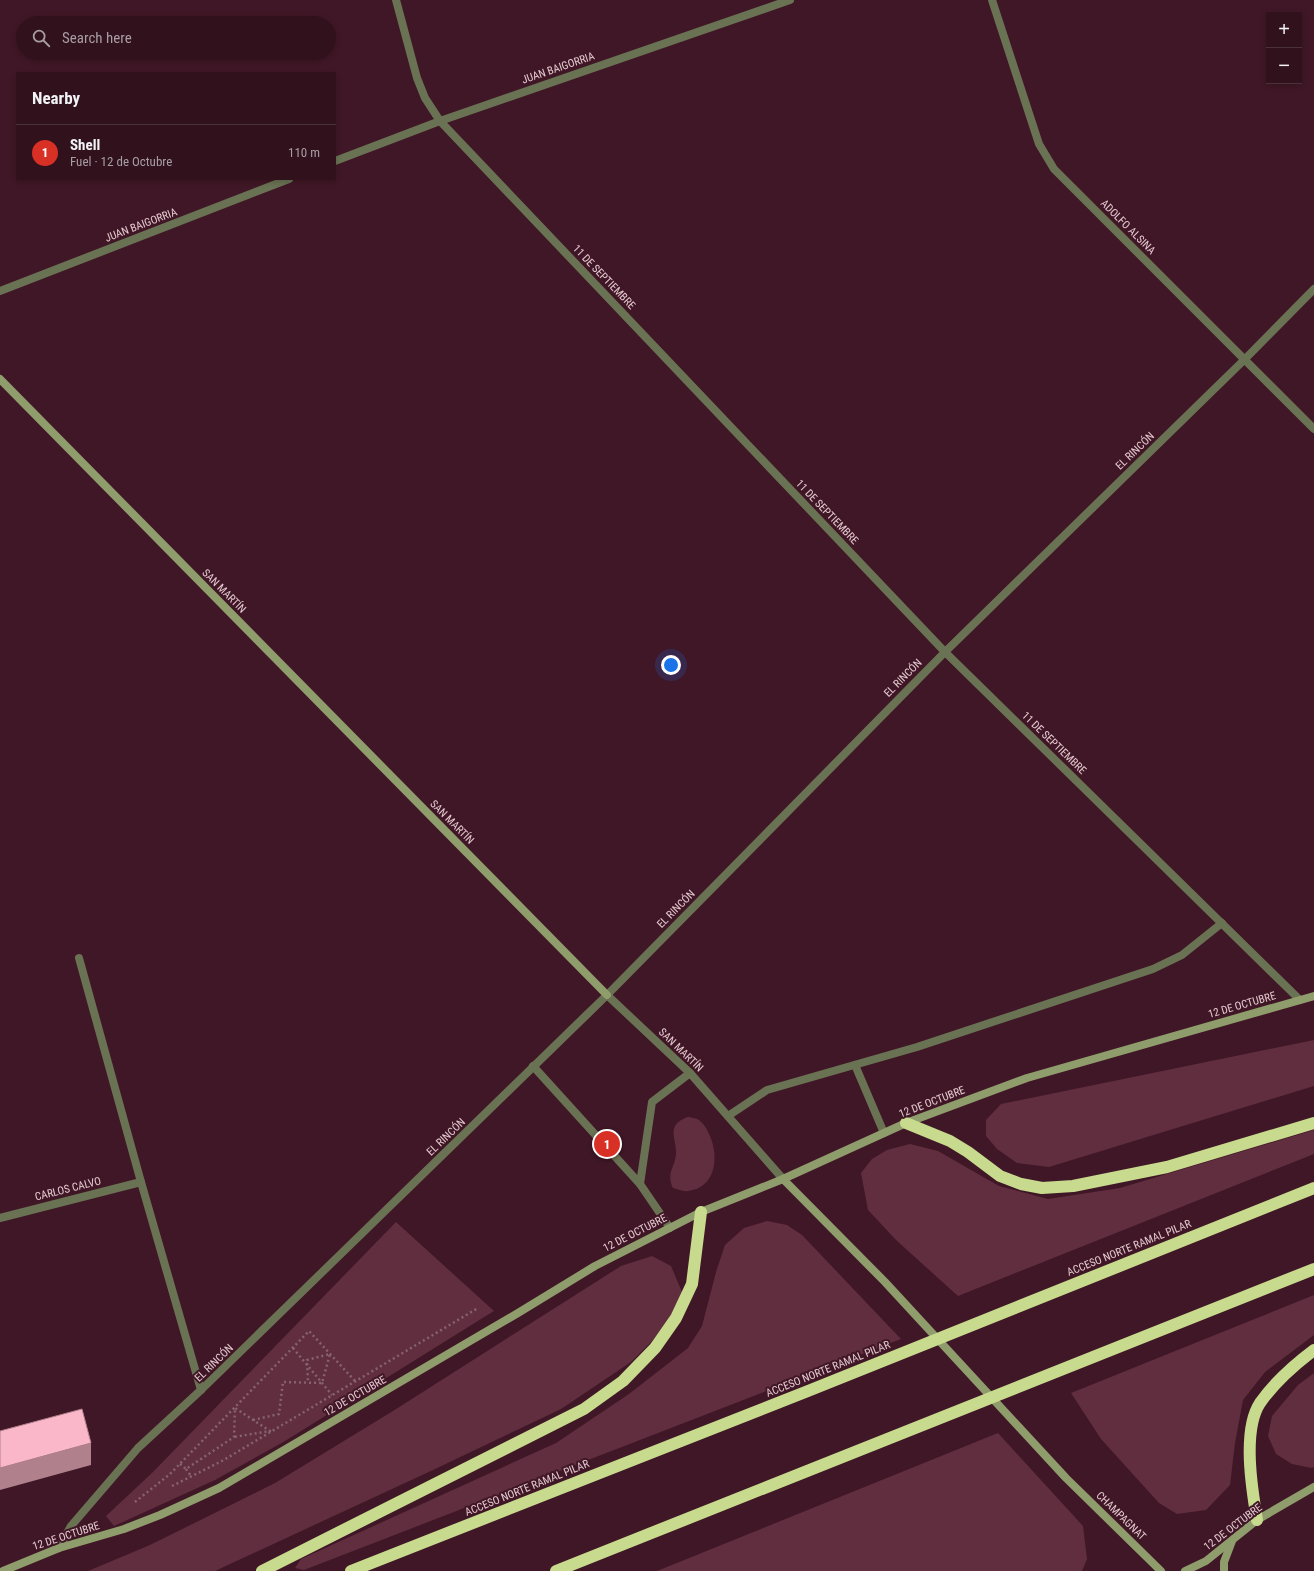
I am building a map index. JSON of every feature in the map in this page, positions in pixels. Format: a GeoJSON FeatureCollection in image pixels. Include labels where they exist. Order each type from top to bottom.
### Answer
{"type":"FeatureCollection","features":[{"type":"Feature","properties":{"kind":"highway"},"geometry":{"type":"LineString","coordinates":[[906,1123],[950,1140],[1000,1176],[1021,1184],[1042,1188],[1073,1186],[1167,1167],[1314,1123]]}},
{"type":"Feature","properties":{"kind":"highway","name":"ACCESO NORTE RAMAL PILAR"},"geometry":{"type":"LineString","coordinates":[[351,1571],[808,1391],[1314,1188]]}},
{"type":"Feature","properties":{"kind":"highway"},"geometry":{"type":"LineString","coordinates":[[262,1571],[584,1409],[623,1381],[656,1348],[679,1312],[692,1284],[701,1212]]}},
{"type":"Feature","properties":{"kind":"highway"},"geometry":{"type":"LineString","coordinates":[[556,1571],[1314,1269]]}},
{"type":"Feature","properties":{"kind":"highway"},"geometry":{"type":"LineString","coordinates":[[1257,1520],[1251,1484],[1250,1444],[1252,1424],[1259,1404],[1300,1360],[1314,1350]]}},
{"type":"Feature","properties":{"kind":"street","name":"11 DE SEPTIEMBRE"},"geometry":{"type":"LineString","coordinates":[[396,0],[417,78],[425,98],[440,121],[945,652],[1300,1000]]}},
{"type":"Feature","properties":{"kind":"street","name":"JUAN BAIGORRIA"},"geometry":{"type":"LineString","coordinates":[[336,161],[440,121],[790,0]]}},
{"type":"Feature","properties":{"kind":"street","name":"ADOLFO ALSINA"},"geometry":{"type":"LineString","coordinates":[[992,0],[1039,144],[1054,169],[1314,429]]}},
{"type":"Feature","properties":{"kind":"street","name":"JUAN BAIGORRIA"},"geometry":{"type":"LineString","coordinates":[[0,291],[286,180]]}},
{"type":"Feature","properties":{"kind":"street","name":"EL RINCÓN"},"geometry":{"type":"LineString","coordinates":[[59,1548],[71,1526],[138,1448],[201,1390],[607,995],[945,652],[1244,360],[1314,289]]}},
{"type":"Feature","properties":{"kind":"street","name":"SAN MARTÍN"},"geometry":{"type":"LineString","coordinates":[[0,379],[607,995],[690,1074],[783,1179],[885,1282]]}},
{"type":"Feature","properties":{"kind":"street"},"geometry":{"type":"LineString","coordinates":[[728,1116],[767,1090],[917,1047],[1153,968],[1182,955],[1222,923]]}},
{"type":"Feature","properties":{"kind":"street"},"geometry":{"type":"LineString","coordinates":[[79,958],[141,1182],[201,1390]]}},
{"type":"Feature","properties":{"kind":"street","name":"12 DE OCTUBRE"},"geometry":{"type":"LineString","coordinates":[[3,1571],[59,1548],[124,1529],[160,1515],[219,1488],[518,1313],[595,1266],[701,1212],[783,1179],[906,1123],[1026,1078],[1314,996]]}},
{"type":"Feature","properties":{"kind":"street"},"geometry":{"type":"LineString","coordinates":[[854,1065],[884,1133]]}},
{"type":"Feature","properties":{"kind":"street"},"geometry":{"type":"LineString","coordinates":[[533,1066],[640,1184],[670,1228]]}},
{"type":"Feature","properties":{"kind":"street"},"geometry":{"type":"LineString","coordinates":[[640,1184],[652,1102],[690,1074]]}},
{"type":"Feature","properties":{"kind":"street","name":"CARLOS CALVO"},"geometry":{"type":"LineString","coordinates":[[0,1218],[141,1182]]}},
{"type":"Feature","properties":{"kind":"street","name":"CHAMPAGNAT"},"geometry":{"type":"LineString","coordinates":[[885,1282],[1066,1478],[1161,1571]]}},
{"type":"Feature","properties":{"kind":"street","name":"12 DE OCTUBRE"},"geometry":{"type":"LineString","coordinates":[[1186,1571],[1206,1561],[1257,1520],[1314,1487]]}},
{"type":"Feature","properties":{"kind":"street"},"geometry":{"type":"LineString","coordinates":[[1224,1571],[1224,1562],[1233,1540]]}},
{"type":"Feature","properties":{"kind":"path"},"geometry":{"type":"LineString","coordinates":[[170,1487],[222,1460],[478,1308]]}},
{"type":"Feature","properties":{"kind":"path"},"geometry":{"type":"LineString","coordinates":[[129,1507],[170,1474],[309,1331],[355,1381]]}},
{"type":"Feature","properties":{"kind":"path"},"geometry":{"type":"LineString","coordinates":[[293,1348],[332,1395]]}},
{"type":"Feature","properties":{"kind":"path"},"geometry":{"type":"LineString","coordinates":[[308,1382],[307,1360],[330,1354]]}},
{"type":"Feature","properties":{"kind":"path"},"geometry":{"type":"LineString","coordinates":[[322,1383],[330,1354]]}},
{"type":"Feature","properties":{"kind":"path"},"geometry":{"type":"LineString","coordinates":[[252,1420],[279,1414],[283,1382],[322,1383]]}},
{"type":"Feature","properties":{"kind":"path"},"geometry":{"type":"LineString","coordinates":[[235,1408],[270,1432]]}},
{"type":"Feature","properties":{"kind":"path"},"geometry":{"type":"LineString","coordinates":[[234,1437],[235,1408]]}},
{"type":"Feature","properties":{"kind":"path"},"geometry":{"type":"LineString","coordinates":[[186,1469],[234,1437],[270,1432]]}},
{"type":"Feature","properties":{"kind":"path"},"geometry":{"type":"LineString","coordinates":[[180,1464],[192,1476]]}},
{"type":"Feature","properties":{"kind":"shaded area"},"geometry":{"type":"Polygon","coordinates":[[[1314,1040],[1314,1086],[1049,1167],[1017,1163],[997,1149],[986,1136],[986,1120],[1001,1104],[1314,1040]]]}},
{"type":"Feature","properties":{"kind":"shaded area"},"geometry":{"type":"Polygon","coordinates":[[[688,1117],[699,1120],[706,1128],[713,1144],[714,1162],[710,1178],[705,1184],[697,1189],[682,1191],[673,1188],[670,1178],[676,1154],[674,1129],[679,1122],[688,1117]]]}},
{"type":"Feature","properties":{"kind":"shaded area"},"geometry":{"type":"Polygon","coordinates":[[[1314,1130],[1314,1154],[958,1296],[896,1240],[868,1210],[861,1173],[872,1159],[887,1150],[910,1144],[938,1151],[999,1186],[1048,1199],[1120,1188],[1314,1130]]]}},
{"type":"Feature","properties":{"kind":"shaded area"},"geometry":{"type":"Polygon","coordinates":[[[767,1221],[787,1225],[802,1235],[901,1339],[304,1570],[295,1568],[301,1559],[556,1443],[629,1394],[688,1348],[702,1326],[716,1272],[725,1245],[744,1228],[767,1221]]]}},
{"type":"Feature","properties":{"kind":"shaded area"},"geometry":{"type":"Polygon","coordinates":[[[396,1222],[494,1311],[285,1441],[215,1480],[114,1526],[106,1516],[153,1472],[396,1222]]]}},
{"type":"Feature","properties":{"kind":"shaded area"},"geometry":{"type":"Polygon","coordinates":[[[652,1256],[671,1266],[682,1292],[674,1312],[651,1342],[631,1362],[561,1409],[215,1571],[88,1571],[150,1545],[275,1483],[393,1411],[621,1266],[652,1256]]]}},
{"type":"Feature","properties":{"kind":"shaded area"},"geometry":{"type":"Polygon","coordinates":[[[1314,1295],[1314,1335],[1265,1372],[1243,1400],[1235,1443],[1230,1485],[1206,1510],[1177,1514],[1159,1503],[1101,1439],[1071,1393],[1314,1295]]]}},
{"type":"Feature","properties":{"kind":"shaded area"},"geometry":{"type":"Polygon","coordinates":[[[1314,1373],[1314,1467],[1312,1468],[1292,1464],[1276,1454],[1268,1436],[1272,1416],[1298,1385],[1314,1373]]]}},
{"type":"Feature","properties":{"kind":"shaded area"},"geometry":{"type":"Polygon","coordinates":[[[998,1433],[1083,1526],[1087,1559],[1082,1571],[657,1571],[998,1433]]]}},
{"type":"Feature","properties":{"kind":"building"},"geometry":{"type":"Polygon","coordinates":[[[82,1409],[91,1443],[0,1468],[0,1431],[82,1409]]]}},
{"type":"Feature","properties":{"kind":"place","name":"Shell"},"geometry":{"type":"Point","coordinates":[607,1144]}}]}
